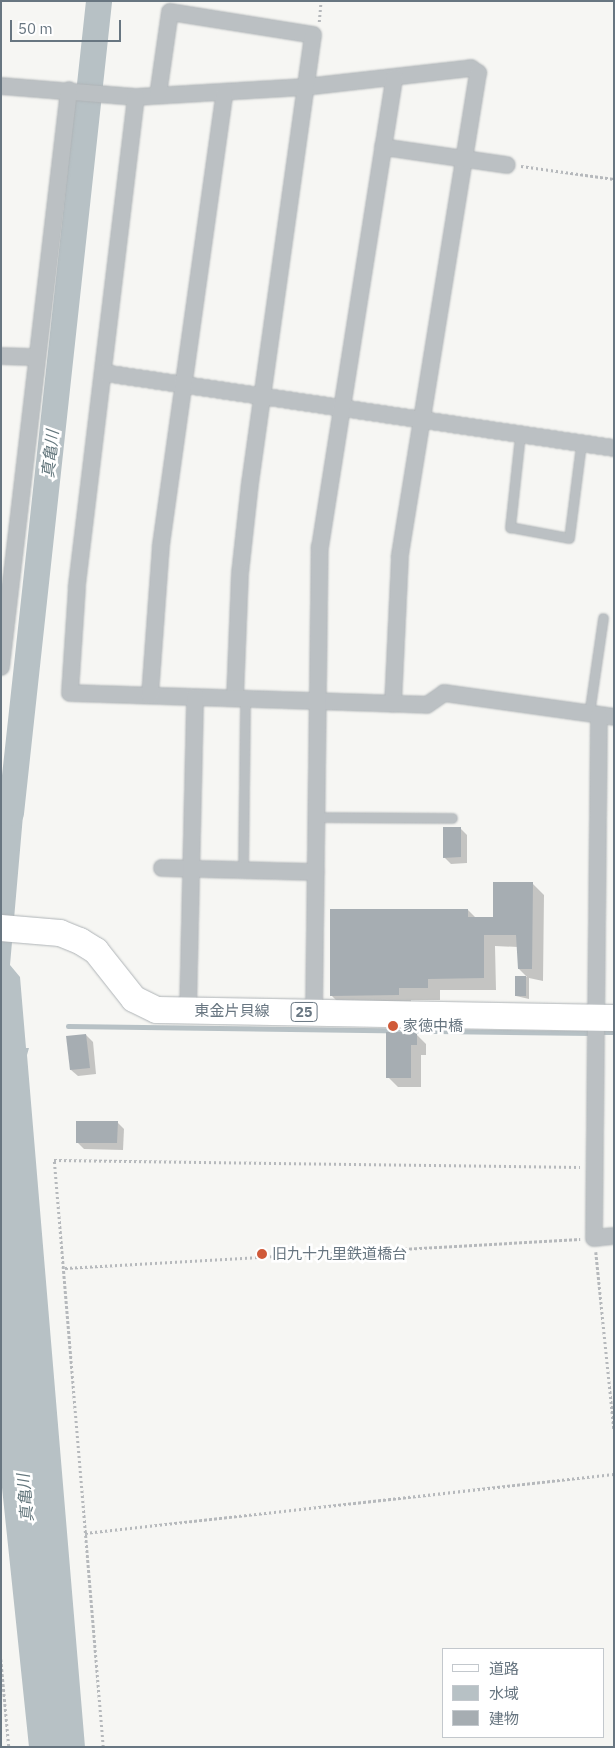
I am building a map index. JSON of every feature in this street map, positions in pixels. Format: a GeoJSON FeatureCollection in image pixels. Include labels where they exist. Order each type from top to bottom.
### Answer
{"type":"FeatureCollection","features":[{"type":"Feature","properties":{"kind":"main road","name":"東金片貝線"},"geometry":{"type":"LineString","coordinates":[[13,929],[60,933],[80,941],[96,951],[139,1002],[157,1010],[314,1012],[601,1026]]}},
{"type":"Feature","properties":{"kind":"street"},"geometry":{"type":"LineString","coordinates":[[158,95],[170,12],[313,35],[262,396],[240,573],[240,698]]}},
{"type":"Feature","properties":{"kind":"street"},"geometry":{"type":"LineString","coordinates":[[1,86],[136,97],[305,87],[471,68],[478,73],[400,556],[392,704]]}},
{"type":"Feature","properties":{"kind":"street"},"geometry":{"type":"LineString","coordinates":[[314,1012],[320,547],[394,78]]}},
{"type":"Feature","properties":{"kind":"street"},"geometry":{"type":"LineString","coordinates":[[1,667],[4,622],[37,357],[75,91]]}},
{"type":"Feature","properties":{"kind":"street"},"geometry":{"type":"LineString","coordinates":[[150,695],[161,545],[182,384],[225,92]]}},
{"type":"Feature","properties":{"kind":"street"},"geometry":{"type":"LineString","coordinates":[[136,97],[77,587],[70,693],[427,705],[444,693],[601,716],[595,1002],[601,1026],[594,1167],[594,1238],[614,1236]]}},
{"type":"Feature","properties":{"kind":"street"},"geometry":{"type":"LineString","coordinates":[[383,147],[507,165]]}},
{"type":"Feature","properties":{"kind":"street"},"geometry":{"type":"LineString","coordinates":[[1,356],[37,357]]}},
{"type":"Feature","properties":{"kind":"street"},"geometry":{"type":"LineString","coordinates":[[104,372],[421,421],[614,448]]}},
{"type":"Feature","properties":{"kind":"street"},"geometry":{"type":"LineString","coordinates":[[188,1011],[195,697]]}},
{"type":"Feature","properties":{"kind":"street"},"geometry":{"type":"LineString","coordinates":[[162,868],[316,872]]}},
{"type":"Feature","properties":{"kind":"lane"},"geometry":{"type":"LineString","coordinates":[[520,435],[510,527],[570,538],[581,444]]}},
{"type":"Feature","properties":{"kind":"lane"},"geometry":{"type":"LineString","coordinates":[[601,716],[602,618]]}},
{"type":"Feature","properties":{"kind":"lane"},"geometry":{"type":"LineString","coordinates":[[240,698],[243,870]]}},
{"type":"Feature","properties":{"kind":"lane"},"geometry":{"type":"LineString","coordinates":[[316,817],[452,818]]}},
{"type":"Feature","properties":{"kind":"path"},"geometry":{"type":"LineString","coordinates":[[313,35],[318,29],[321,1]]}},
{"type":"Feature","properties":{"kind":"path"},"geometry":{"type":"LineString","coordinates":[[507,165],[614,179]]}},
{"type":"Feature","properties":{"kind":"path"},"geometry":{"type":"LineString","coordinates":[[103,1747],[65,1268],[54,1160],[594,1167]]}},
{"type":"Feature","properties":{"kind":"path"},"geometry":{"type":"LineString","coordinates":[[65,1268],[594,1238],[614,1429]]}},
{"type":"Feature","properties":{"kind":"path"},"geometry":{"type":"LineString","coordinates":[[86,1533],[614,1474]]}},
{"type":"Feature","properties":{"kind":"path"},"geometry":{"type":"LineString","coordinates":[[1,1659],[9,1747]]}},
{"type":"Feature","properties":{"kind":"water"},"geometry":{"type":"Polygon","coordinates":[[[6,778],[26,781],[10,965],[20,977],[26,1048],[29,1048],[27,1055],[85,1747],[29,1747],[1,1478],[1,816],[6,778]]]}},
{"type":"Feature","properties":{"kind":"building"},"geometry":{"type":"Polygon","coordinates":[[[443,827],[461,827],[461,857],[443,858],[443,827]]]}},
{"type":"Feature","properties":{"kind":"building"},"geometry":{"type":"Polygon","coordinates":[[[493,882],[533,882],[532,969],[518,969],[516,935],[484,935],[484,978],[428,979],[428,988],[399,988],[399,995],[330,996],[330,909],[468,909],[468,917],[493,917],[493,882]]]}},
{"type":"Feature","properties":{"kind":"building"},"geometry":{"type":"Polygon","coordinates":[[[515,976],[526,976],[526,996],[515,996],[515,976]]]}},
{"type":"Feature","properties":{"kind":"building"},"geometry":{"type":"Polygon","coordinates":[[[386,1032],[417,1032],[417,1045],[411,1045],[411,1078],[386,1078],[386,1032]]]}},
{"type":"Feature","properties":{"kind":"building"},"geometry":{"type":"Polygon","coordinates":[[[86,1034],[90,1068],[70,1070],[66,1036],[86,1034]]]}},
{"type":"Feature","properties":{"kind":"building"},"geometry":{"type":"Polygon","coordinates":[[[76,1121],[118,1121],[117,1143],[76,1143],[76,1121]]]}},
{"type":"Feature","properties":{"kind":"waterway","name":"真亀川"},"geometry":{"type":"LineString","coordinates":[[11,813],[99,1]]}},
{"type":"Feature","properties":{"kind":"waterway"},"geometry":{"type":"LineString","coordinates":[[68,1026],[592,1033]]}},
{"type":"Feature","properties":{"kind":"waterway"},"geometry":{"type":"LineString","coordinates":[[599,1033],[614,1033]]}},
{"type":"Feature","properties":{"kind":"place","name":"家徳中橋"},"geometry":{"type":"Point","coordinates":[393,1026]}},
{"type":"Feature","properties":{"kind":"place","name":"旧九十九里鉄道橋台"},"geometry":{"type":"Point","coordinates":[262,1254]}}]}
